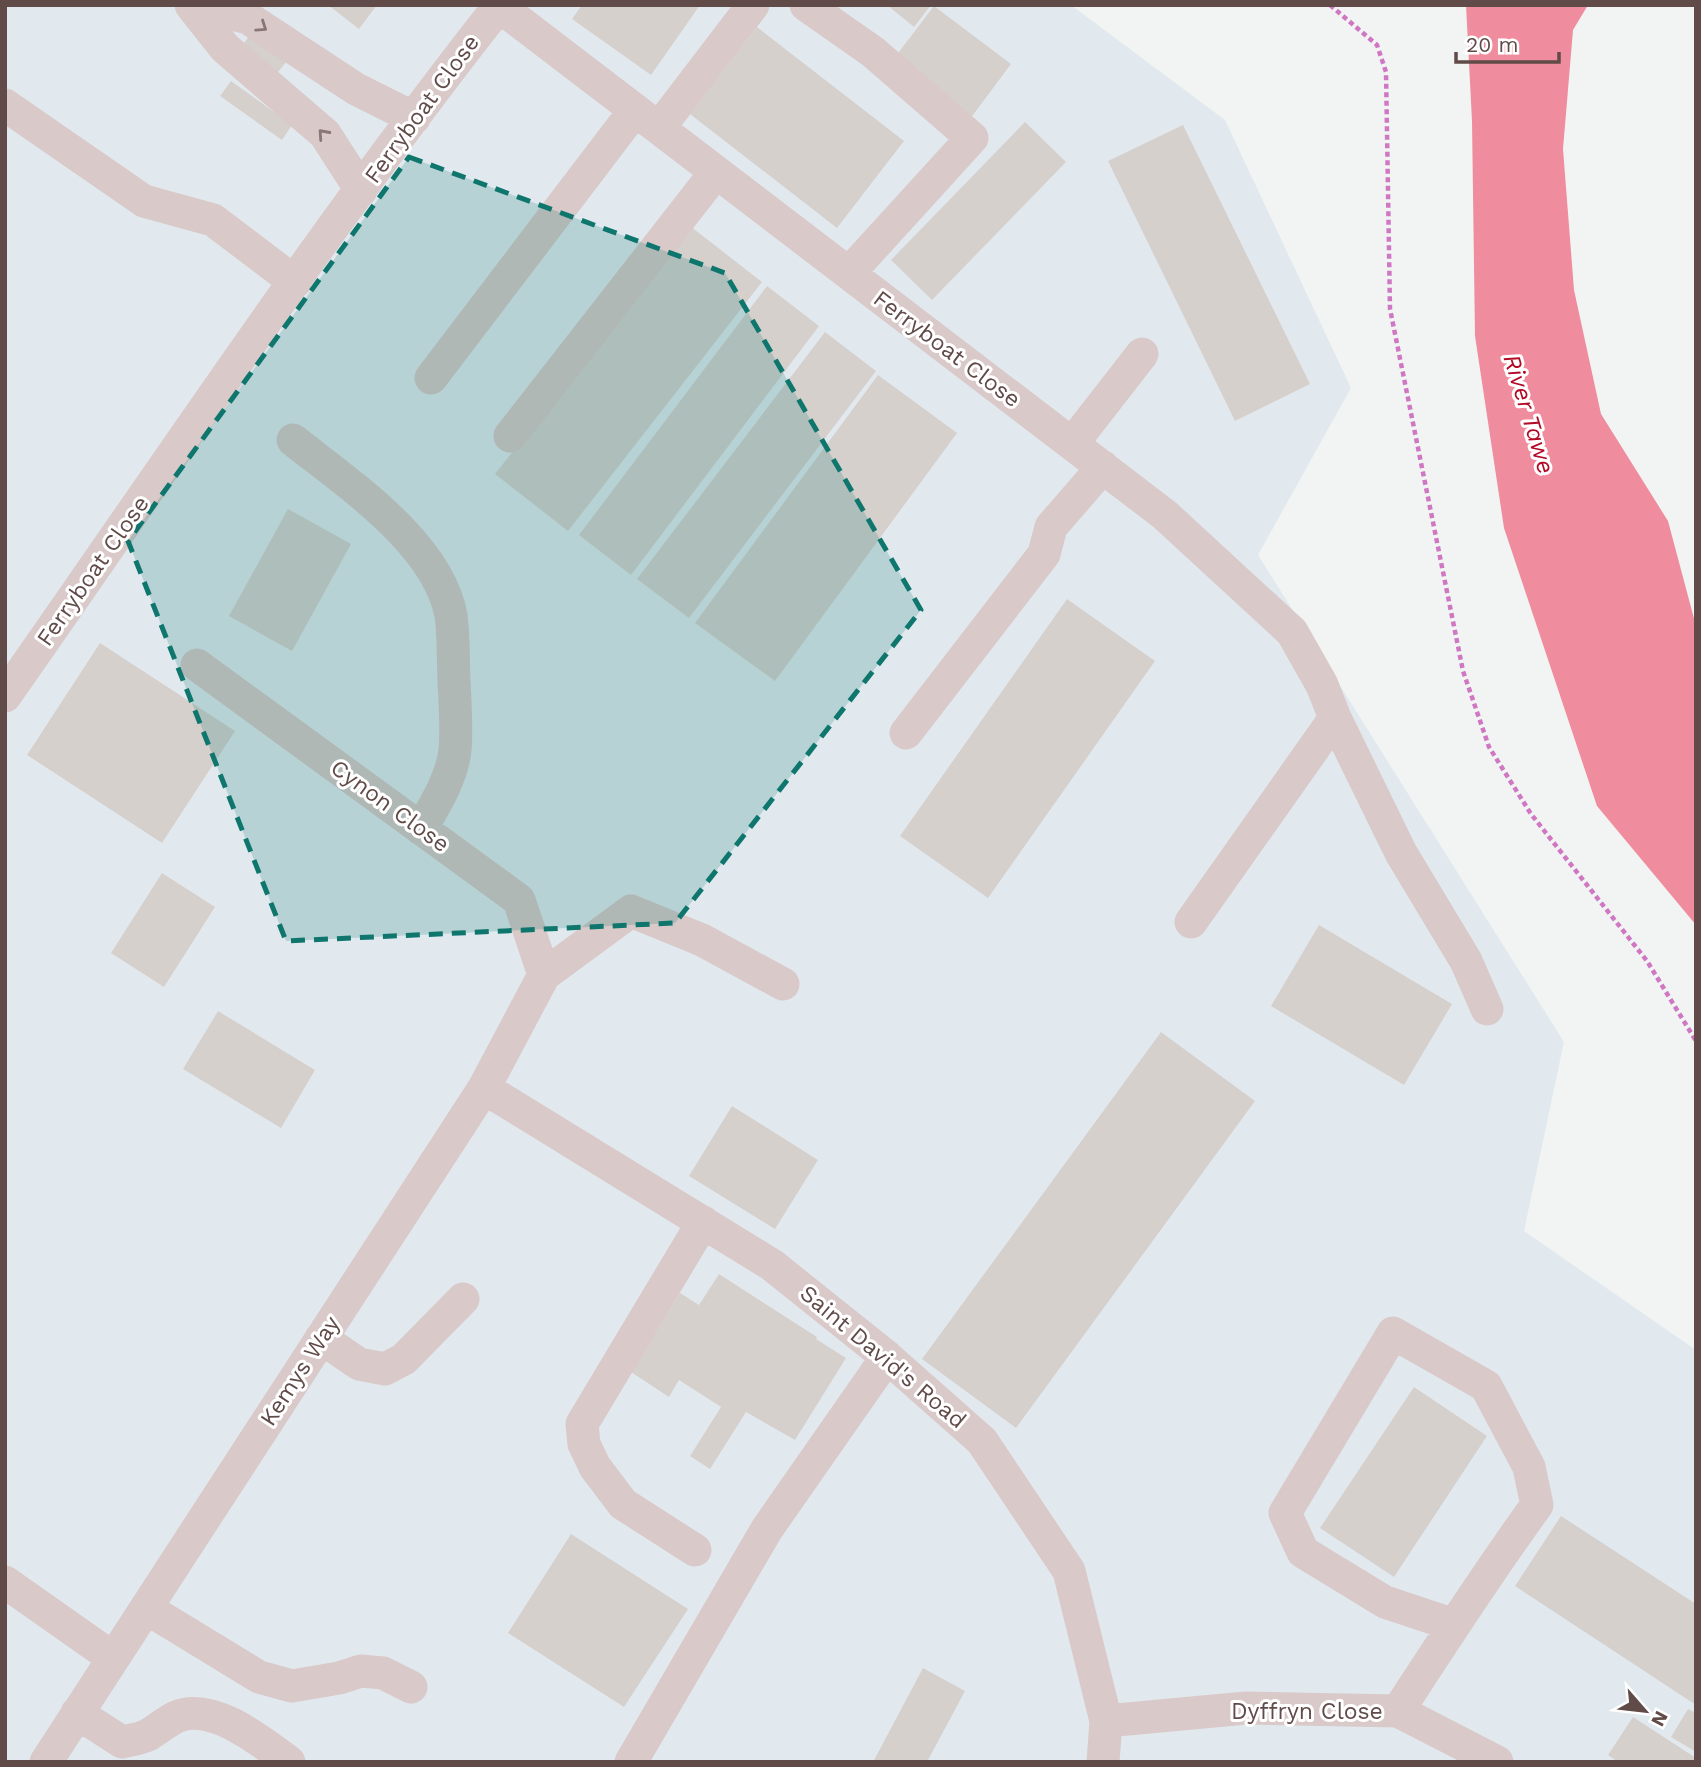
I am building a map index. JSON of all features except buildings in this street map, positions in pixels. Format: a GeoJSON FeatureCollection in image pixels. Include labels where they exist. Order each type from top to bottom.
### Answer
{"type":"FeatureCollection","features":[{"type":"Feature","properties":{"kind":"street"},"geometry":{"type":"LineString","coordinates":[[191,5],[225,48],[325,134],[362,190]]}},
{"type":"Feature","properties":{"kind":"street"},"geometry":{"type":"LineString","coordinates":[[198,5],[248,18],[356,89],[414,118]]}},
{"type":"Feature","properties":{"kind":"street"},"geometry":{"type":"LineString","coordinates":[[431,378],[647,119],[753,5]]}},
{"type":"Feature","properties":{"kind":"street"},"geometry":{"type":"LineString","coordinates":[[806,5],[873,52],[972,138],[849,273]]}},
{"type":"Feature","properties":{"kind":"street","name":"Ferryboat Close"},"geometry":{"type":"LineString","coordinates":[[5,696],[295,282],[499,6],[1165,515],[1292,632],[1322,685],[1335,718],[1401,853],[1466,961],[1487,1009]]}},
{"type":"Feature","properties":{"kind":"street"},"geometry":{"type":"LineString","coordinates":[[5,105],[144,201],[213,220],[295,282]]}},
{"type":"Feature","properties":{"kind":"street"},"geometry":{"type":"LineString","coordinates":[[5,130],[146,226],[204,232],[295,282]]}},
{"type":"Feature","properties":{"kind":"street"},"geometry":{"type":"LineString","coordinates":[[510,436],[716,172]]}},
{"type":"Feature","properties":{"kind":"street"},"geometry":{"type":"LineString","coordinates":[[1072,444],[1142,354]]}},
{"type":"Feature","properties":{"kind":"street"},"geometry":{"type":"LineString","coordinates":[[293,440],[377,507],[414,546],[436,574],[450,615],[455,752],[441,794],[421,829]]}},
{"type":"Feature","properties":{"kind":"street"},"geometry":{"type":"LineString","coordinates":[[906,733],[1044,554],[1051,527],[1102,467]]}},
{"type":"Feature","properties":{"kind":"street","name":"Cynon Close"},"geometry":{"type":"LineString","coordinates":[[197,665],[519,901],[544,975]]}},
{"type":"Feature","properties":{"kind":"street"},"geometry":{"type":"LineString","coordinates":[[1191,922],[1335,718]]}},
{"type":"Feature","properties":{"kind":"street"},"geometry":{"type":"LineString","coordinates":[[544,975],[631,911],[702,940],[783,984]]}},
{"type":"Feature","properties":{"kind":"street","name":"Kemys Way"},"geometry":{"type":"LineString","coordinates":[[46,1762],[484,1088],[544,975]]}},
{"type":"Feature","properties":{"kind":"street","name":"Saint David's Road"},"geometry":{"type":"LineString","coordinates":[[484,1088],[772,1265],[887,1357],[982,1441],[1069,1572],[1106,1721],[1103,1762]]}},
{"type":"Feature","properties":{"kind":"street"},"geometry":{"type":"LineString","coordinates":[[695,1550],[624,1504],[595,1467],[584,1444],[582,1424],[703,1222]]}},
{"type":"Feature","properties":{"kind":"street"},"geometry":{"type":"LineString","coordinates":[[321,1338],[359,1364],[384,1369],[404,1359],[463,1299]]}},
{"type":"Feature","properties":{"kind":"street"},"geometry":{"type":"LineString","coordinates":[[1398,1711],[1454,1625],[1493,1564],[1536,1505],[1529,1467],[1486,1386],[1393,1333],[1285,1513],[1303,1552],[1385,1602],[1454,1625]]}},
{"type":"Feature","properties":{"kind":"street"},"geometry":{"type":"LineString","coordinates":[[631,1762],[767,1529],[887,1357]]}},
{"type":"Feature","properties":{"kind":"street"},"geometry":{"type":"LineString","coordinates":[[5,1582],[113,1658]]}},
{"type":"Feature","properties":{"kind":"street"},"geometry":{"type":"LineString","coordinates":[[146,1608],[259,1677],[292,1686],[339,1678],[361,1671],[383,1673],[411,1687]]}},
{"type":"Feature","properties":{"kind":"street","name":"Dyffryn Close"},"geometry":{"type":"LineString","coordinates":[[1106,1721],[1246,1708],[1398,1711],[1497,1762]]}},
{"type":"Feature","properties":{"kind":"street"},"geometry":{"type":"LineString","coordinates":[[78,1713],[152,1762]]}},
{"type":"Feature","properties":{"kind":"street"},"geometry":{"type":"LineString","coordinates":[[122,1742],[145,1737],[178,1716],[198,1715],[220,1718],[230,1723],[289,1762]]}},
{"type":"Feature","properties":{"kind":"path"},"geometry":{"type":"LineString","coordinates":[[1330,5],[1377,45],[1386,72],[1390,309],[1463,671],[1489,747],[1531,814],[1647,961],[1696,1041]]}},
{"type":"Feature","properties":{"kind":"highlighted area"},"geometry":{"type":"Polygon","coordinates":[[[409,157],[725,273],[921,610],[675,923],[286,941],[128,541],[409,157]]]}},
{"type":"Feature","properties":{"kind":"shaded area"},"geometry":{"type":"Polygon","coordinates":[[[5,5],[1071,5],[1225,120],[1351,388],[1258,555],[1564,1042],[1524,1231],[1696,1350],[1696,1762],[5,1762],[5,5]]]}},
{"type":"Feature","properties":{"kind":"water","name":"River Tawe"},"geometry":{"type":"Polygon","coordinates":[[[1466,5],[1588,5],[1573,30],[1563,149],[1574,290],[1601,414],[1668,521],[1696,626],[1696,925],[1597,806],[1504,528],[1475,336],[1472,121],[1466,5]]]}}]}
